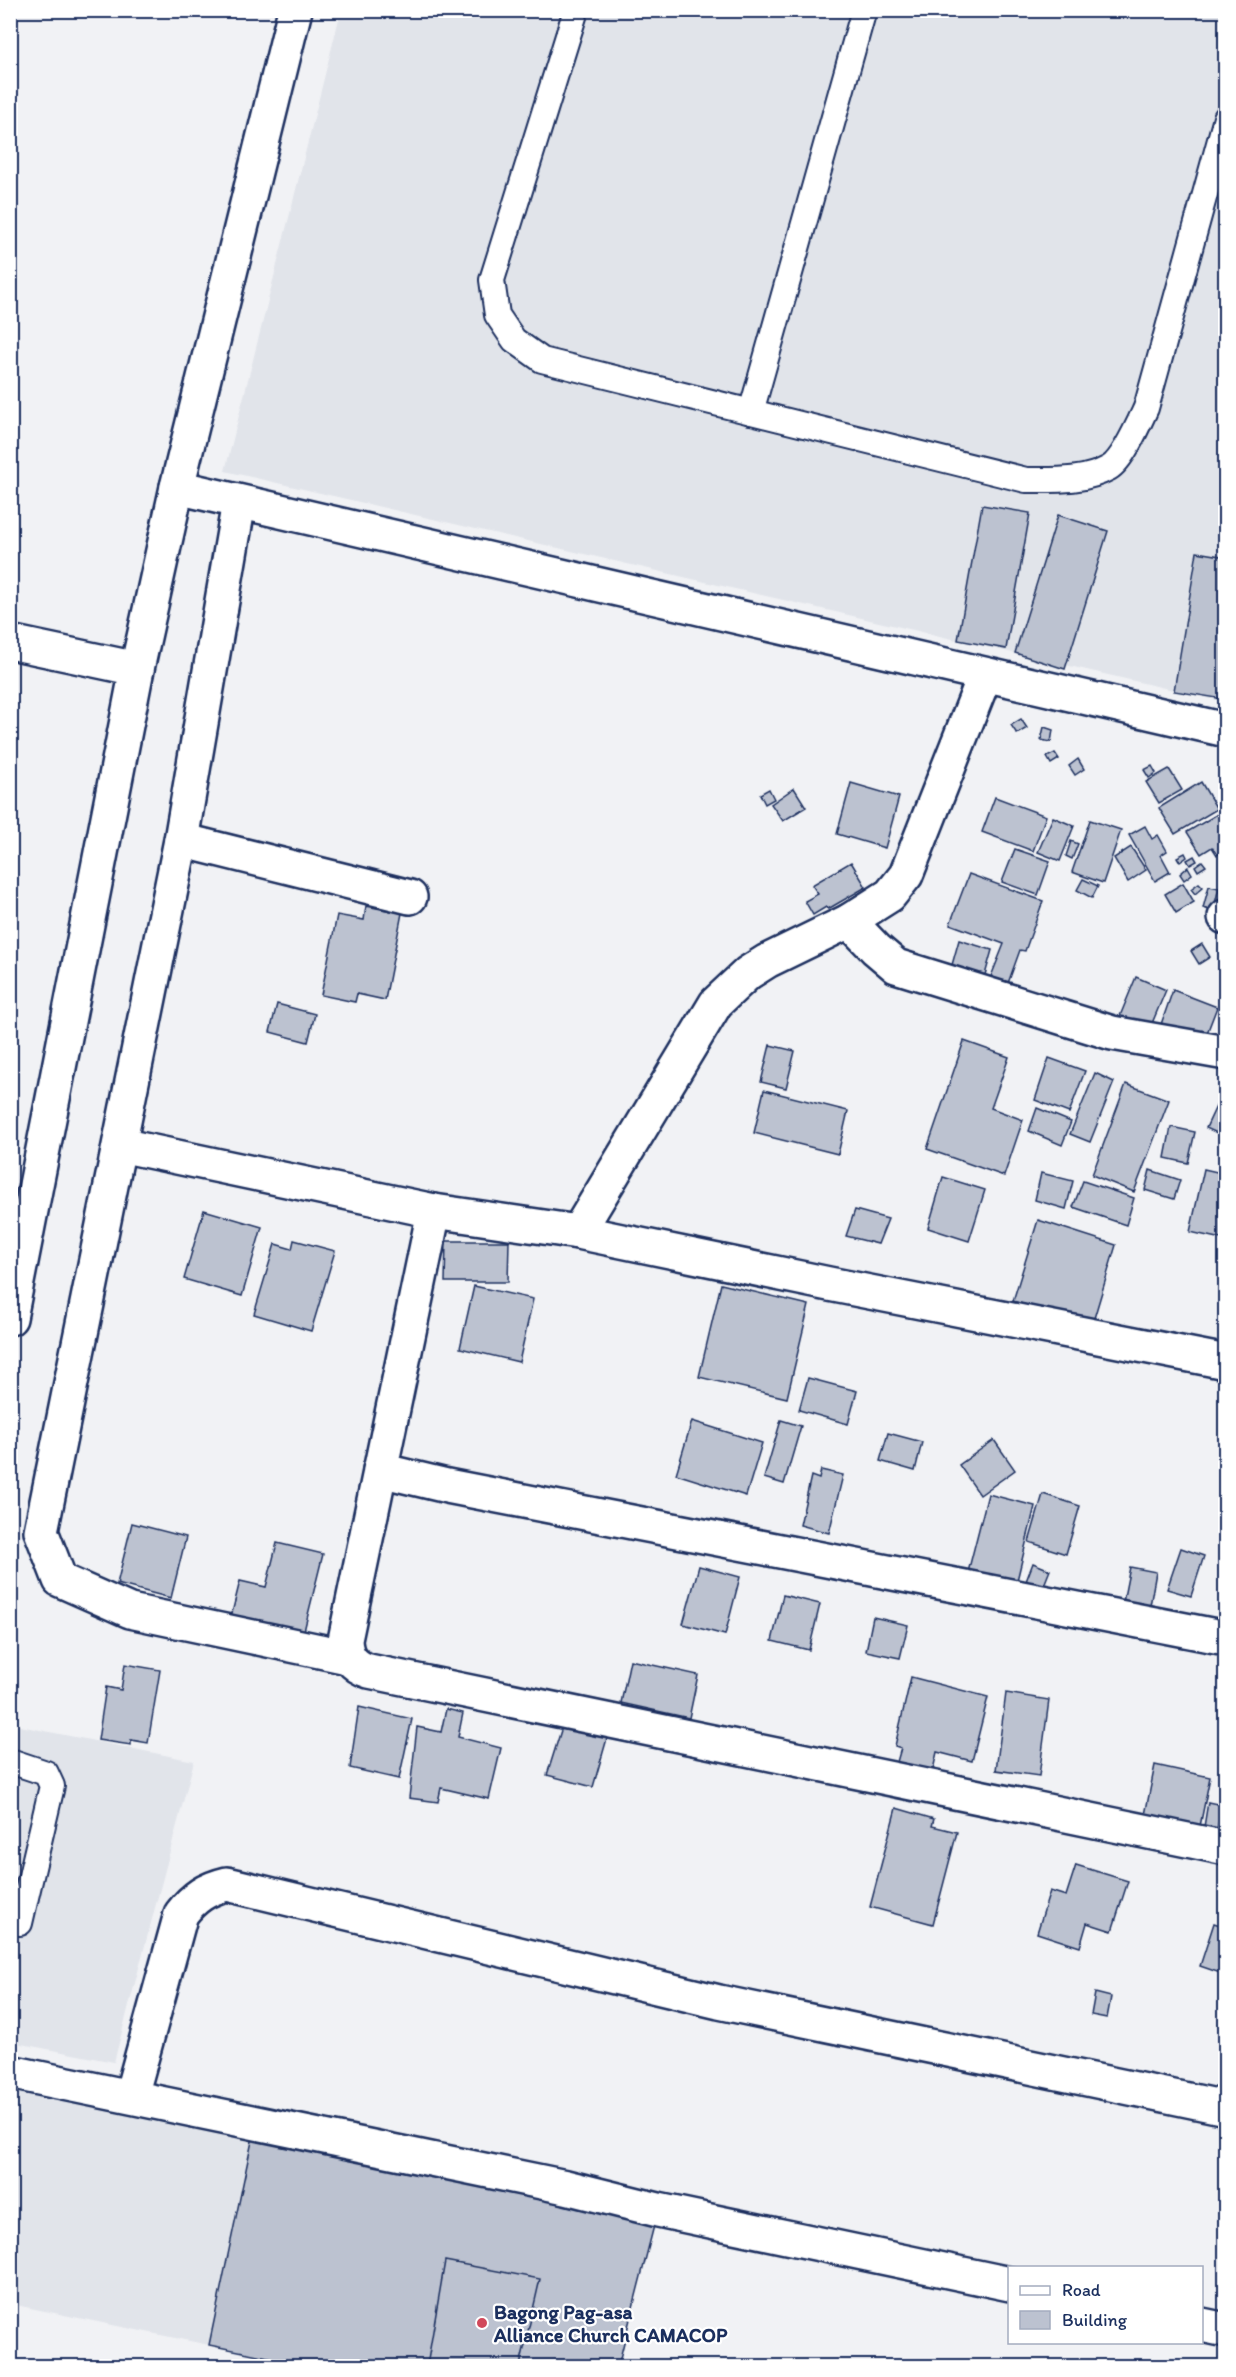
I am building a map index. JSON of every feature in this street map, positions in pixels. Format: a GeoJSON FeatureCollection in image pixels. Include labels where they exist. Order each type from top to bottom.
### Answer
{"type":"FeatureCollection","features":[{"type":"Feature","properties":{"kind":"street"},"geometry":{"type":"LineString","coordinates":[[10,1318],[137,669],[177,487],[295,10]]}},
{"type":"Feature","properties":{"kind":"street"},"geometry":{"type":"LineString","coordinates":[[177,487],[1226,730]]}},
{"type":"Feature","properties":{"kind":"street"},"geometry":{"type":"LineString","coordinates":[[239,502],[181,840],[41,1531],[60,1580],[130,1611],[348,1657],[359,1668],[380,1673],[1226,1848]]}},
{"type":"Feature","properties":{"kind":"street"},"geometry":{"type":"LineString","coordinates":[[10,642],[137,669]]}},
{"type":"Feature","properties":{"kind":"street"},"geometry":{"type":"LineString","coordinates":[[578,1232],[716,1003],[748,974],[767,961],[849,921],[890,895],[906,874],[985,675]]}},
{"type":"Feature","properties":{"kind":"street"},"geometry":{"type":"LineString","coordinates":[[181,840],[410,897]]}},
{"type":"Feature","properties":{"kind":"street"},"geometry":{"type":"LineString","coordinates":[[849,921],[896,966],[1112,1033],[1226,1053]]}},
{"type":"Feature","properties":{"kind":"street"},"geometry":{"type":"LineString","coordinates":[[120,1145],[434,1210],[578,1232],[1226,1362]]}},
{"type":"Feature","properties":{"kind":"street"},"geometry":{"type":"LineString","coordinates":[[348,1657],[345,1640],[434,1210]]}},
{"type":"Feature","properties":{"kind":"street"},"geometry":{"type":"LineString","coordinates":[[380,1470],[470,1491],[1226,1638]]}},
{"type":"Feature","properties":{"kind":"street"},"geometry":{"type":"LineString","coordinates":[[131,2096],[181,1914],[193,1899],[209,1888],[227,1884],[719,2002],[1226,2108]]}},
{"type":"Feature","properties":{"kind":"street"},"geometry":{"type":"LineString","coordinates":[[10,2072],[566,2187],[658,2210],[1008,2284]]}},
{"type":"Feature","properties":{"kind":"street"},"geometry":{"type":"LineString","coordinates":[[1203,2325],[1226,2330]]}},
{"type":"Feature","properties":{"kind":"lane"},"geometry":{"type":"LineString","coordinates":[[576,10],[492,280],[498,315],[514,340],[542,360],[1026,480],[1077,479],[1111,468],[1131,439],[1146,408],[1226,118]]}},
{"type":"Feature","properties":{"kind":"lane"},"geometry":{"type":"LineString","coordinates":[[751,412],[864,10]]}},
{"type":"Feature","properties":{"kind":"lane"},"geometry":{"type":"LineString","coordinates":[[10,1761],[46,1773],[52,1786],[20,1923]]}},
{"type":"Feature","properties":{"kind":"shaded area"},"geometry":{"type":"Polygon","coordinates":[[[341,11],[1225,11],[1225,702],[225,471],[341,11]]]}},
{"type":"Feature","properties":{"kind":"shaded area"},"geometry":{"type":"Polygon","coordinates":[[[10,1724],[194,1761],[114,2062],[11,2042],[10,1724]]]}},
{"type":"Feature","properties":{"kind":"shaded area"},"geometry":{"type":"Polygon","coordinates":[[[10,2073],[256,2122],[209,2345],[11,2304],[10,2073]]]}},
{"type":"Feature","properties":{"kind":"building"},"geometry":{"type":"Polygon","coordinates":[[[982,505],[1030,513],[1006,649],[958,640],[982,505]]]}},
{"type":"Feature","properties":{"kind":"building"},"geometry":{"type":"Polygon","coordinates":[[[1058,515],[1108,531],[1065,669],[1015,653],[1058,515]]]}},
{"type":"Feature","properties":{"kind":"building"},"geometry":{"type":"Polygon","coordinates":[[[1197,552],[1226,557],[1226,686],[1223,699],[1174,691],[1197,552]]]}},
{"type":"Feature","properties":{"kind":"building"},"geometry":{"type":"Polygon","coordinates":[[[1021,719],[1027,728],[1017,734],[1011,725],[1021,719]]]}},
{"type":"Feature","properties":{"kind":"building"},"geometry":{"type":"Polygon","coordinates":[[[1044,727],[1053,730],[1051,742],[1041,740],[1044,727]]]}},
{"type":"Feature","properties":{"kind":"building"},"geometry":{"type":"Polygon","coordinates":[[[1055,753],[1059,759],[1051,764],[1047,757],[1055,753]]]}},
{"type":"Feature","properties":{"kind":"building"},"geometry":{"type":"Polygon","coordinates":[[[1078,759],[1084,769],[1075,775],[1069,766],[1078,759]]]}},
{"type":"Feature","properties":{"kind":"building"},"geometry":{"type":"Polygon","coordinates":[[[1152,766],[1156,773],[1149,778],[1144,770],[1152,766]]]}},
{"type":"Feature","properties":{"kind":"building"},"geometry":{"type":"Polygon","coordinates":[[[1169,769],[1182,790],[1159,803],[1146,782],[1169,769]]]}},
{"type":"Feature","properties":{"kind":"building"},"geometry":{"type":"Polygon","coordinates":[[[1201,782],[1217,809],[1175,834],[1159,808],[1201,782]]]}},
{"type":"Feature","properties":{"kind":"building"},"geometry":{"type":"Polygon","coordinates":[[[851,783],[899,797],[885,848],[837,834],[851,783]]]}},
{"type":"Feature","properties":{"kind":"building"},"geometry":{"type":"Polygon","coordinates":[[[794,788],[806,807],[783,821],[771,804],[794,788]]]}},
{"type":"Feature","properties":{"kind":"building"},"geometry":{"type":"Polygon","coordinates":[[[769,789],[774,799],[765,804],[760,794],[769,789]]]}},
{"type":"Feature","properties":{"kind":"building"},"geometry":{"type":"Polygon","coordinates":[[[995,797],[1046,816],[1033,851],[982,832],[995,797]]]}},
{"type":"Feature","properties":{"kind":"building"},"geometry":{"type":"Polygon","coordinates":[[[1226,809],[1226,849],[1217,855],[1212,847],[1201,854],[1187,832],[1226,809]]]}},
{"type":"Feature","properties":{"kind":"building"},"geometry":{"type":"Polygon","coordinates":[[[1053,817],[1074,826],[1060,861],[1038,852],[1053,817]]]}},
{"type":"Feature","properties":{"kind":"building"},"geometry":{"type":"Polygon","coordinates":[[[1090,820],[1121,830],[1103,883],[1072,872],[1090,820]]]}},
{"type":"Feature","properties":{"kind":"building"},"geometry":{"type":"Polygon","coordinates":[[[1145,826],[1152,839],[1158,835],[1167,851],[1161,855],[1170,872],[1155,881],[1129,835],[1145,826]]]}},
{"type":"Feature","properties":{"kind":"building"},"geometry":{"type":"Polygon","coordinates":[[[1071,841],[1078,844],[1072,859],[1066,856],[1071,841]]]}},
{"type":"Feature","properties":{"kind":"building"},"geometry":{"type":"Polygon","coordinates":[[[1131,847],[1146,870],[1128,882],[1114,858],[1131,847]]]}},
{"type":"Feature","properties":{"kind":"building"},"geometry":{"type":"Polygon","coordinates":[[[1015,849],[1050,861],[1038,895],[1002,882],[1015,849]]]}},
{"type":"Feature","properties":{"kind":"building"},"geometry":{"type":"Polygon","coordinates":[[[1185,853],[1187,857],[1180,862],[1177,857],[1185,853]]]}},
{"type":"Feature","properties":{"kind":"building"},"geometry":{"type":"Polygon","coordinates":[[[1194,856],[1197,861],[1190,865],[1187,860],[1194,856]]]}},
{"type":"Feature","properties":{"kind":"building"},"geometry":{"type":"Polygon","coordinates":[[[1202,861],[1206,866],[1198,871],[1195,866],[1202,861]]]}},
{"type":"Feature","properties":{"kind":"building"},"geometry":{"type":"Polygon","coordinates":[[[851,862],[866,887],[813,915],[805,901],[818,894],[812,885],[851,862]]]}},
{"type":"Feature","properties":{"kind":"building"},"geometry":{"type":"Polygon","coordinates":[[[1188,867],[1192,874],[1184,880],[1180,874],[1188,867]]]}},
{"type":"Feature","properties":{"kind":"building"},"geometry":{"type":"Polygon","coordinates":[[[969,874],[1043,901],[1025,951],[1020,950],[1007,986],[990,979],[1004,944],[950,924],[969,874]]]}},
{"type":"Feature","properties":{"kind":"building"},"geometry":{"type":"Polygon","coordinates":[[[1083,879],[1098,886],[1092,898],[1077,890],[1083,879]]]}},
{"type":"Feature","properties":{"kind":"building"},"geometry":{"type":"Polygon","coordinates":[[[1183,883],[1194,902],[1176,913],[1165,894],[1183,883]]]}},
{"type":"Feature","properties":{"kind":"building"},"geometry":{"type":"Polygon","coordinates":[[[1199,883],[1203,887],[1195,894],[1191,889],[1199,883]]]}},
{"type":"Feature","properties":{"kind":"building"},"geometry":{"type":"Polygon","coordinates":[[[1209,886],[1219,888],[1213,911],[1203,908],[1209,886]]]}},
{"type":"Feature","properties":{"kind":"building"},"geometry":{"type":"Polygon","coordinates":[[[366,906],[402,913],[385,1000],[357,994],[355,1002],[321,995],[337,915],[364,920],[366,906]]]}},
{"type":"Feature","properties":{"kind":"building"},"geometry":{"type":"Polygon","coordinates":[[[959,940],[992,950],[983,982],[950,972],[959,940]]]}},
{"type":"Feature","properties":{"kind":"building"},"geometry":{"type":"Polygon","coordinates":[[[1202,944],[1210,957],[1199,964],[1191,951],[1202,944]]]}},
{"type":"Feature","properties":{"kind":"building"},"geometry":{"type":"Polygon","coordinates":[[[1136,977],[1166,990],[1150,1028],[1120,1016],[1136,977]]]}},
{"type":"Feature","properties":{"kind":"building"},"geometry":{"type":"Polygon","coordinates":[[[1173,990],[1217,1007],[1202,1046],[1159,1030],[1173,990]]]}},
{"type":"Feature","properties":{"kind":"building"},"geometry":{"type":"Polygon","coordinates":[[[277,1004],[315,1014],[308,1042],[270,1032],[277,1004]]]}},
{"type":"Feature","properties":{"kind":"building"},"geometry":{"type":"Polygon","coordinates":[[[964,1041],[1009,1057],[991,1108],[1023,1120],[1004,1176],[927,1149],[964,1041]]]}},
{"type":"Feature","properties":{"kind":"building"},"geometry":{"type":"Polygon","coordinates":[[[770,1045],[795,1051],[786,1088],[761,1082],[770,1045]]]}},
{"type":"Feature","properties":{"kind":"building"},"geometry":{"type":"Polygon","coordinates":[[[1049,1058],[1085,1071],[1069,1113],[1035,1100],[1049,1058]]]}},
{"type":"Feature","properties":{"kind":"building"},"geometry":{"type":"Polygon","coordinates":[[[1095,1073],[1114,1082],[1090,1142],[1070,1134],[1095,1073]]]}},
{"type":"Feature","properties":{"kind":"building"},"geometry":{"type":"Polygon","coordinates":[[[1126,1084],[1169,1100],[1134,1192],[1092,1175],[1126,1084]]]}},
{"type":"Feature","properties":{"kind":"building"},"geometry":{"type":"Polygon","coordinates":[[[764,1090],[848,1111],[838,1154],[754,1133],[764,1090]]]}},
{"type":"Feature","properties":{"kind":"building"},"geometry":{"type":"Polygon","coordinates":[[[1220,1098],[1226,1101],[1226,1137],[1206,1128],[1220,1098]]]}},
{"type":"Feature","properties":{"kind":"building"},"geometry":{"type":"Polygon","coordinates":[[[1037,1108],[1071,1122],[1062,1145],[1029,1131],[1037,1108]]]}},
{"type":"Feature","properties":{"kind":"building"},"geometry":{"type":"Polygon","coordinates":[[[1171,1127],[1195,1132],[1188,1163],[1165,1158],[1171,1127]]]}},
{"type":"Feature","properties":{"kind":"building"},"geometry":{"type":"Polygon","coordinates":[[[1204,1169],[1226,1174],[1226,1240],[1190,1232],[1204,1169]]]}},
{"type":"Feature","properties":{"kind":"building"},"geometry":{"type":"Polygon","coordinates":[[[1150,1170],[1180,1180],[1174,1199],[1145,1190],[1150,1170]]]}},
{"type":"Feature","properties":{"kind":"building"},"geometry":{"type":"Polygon","coordinates":[[[1041,1173],[1073,1181],[1066,1209],[1035,1200],[1041,1173]]]}},
{"type":"Feature","properties":{"kind":"building"},"geometry":{"type":"Polygon","coordinates":[[[943,1177],[985,1190],[969,1241],[928,1228],[943,1177]]]}},
{"type":"Feature","properties":{"kind":"building"},"geometry":{"type":"Polygon","coordinates":[[[1083,1181],[1134,1198],[1126,1225],[1073,1207],[1083,1181]]]}},
{"type":"Feature","properties":{"kind":"building"},"geometry":{"type":"Polygon","coordinates":[[[204,1210],[262,1227],[242,1296],[184,1279],[204,1210]]]}},
{"type":"Feature","properties":{"kind":"building"},"geometry":{"type":"Polygon","coordinates":[[[855,1210],[888,1219],[878,1244],[846,1236],[855,1210]]]}},
{"type":"Feature","properties":{"kind":"building"},"geometry":{"type":"Polygon","coordinates":[[[1038,1220],[1116,1245],[1092,1325],[1013,1301],[1038,1220]]]}},
{"type":"Feature","properties":{"kind":"building"},"geometry":{"type":"Polygon","coordinates":[[[294,1240],[335,1251],[311,1331],[254,1314],[275,1244],[292,1249],[294,1240]]]}},
{"type":"Feature","properties":{"kind":"building"},"geometry":{"type":"Polygon","coordinates":[[[446,1241],[509,1241],[508,1282],[445,1282],[446,1241]]]}},
{"type":"Feature","properties":{"kind":"building"},"geometry":{"type":"Polygon","coordinates":[[[721,1284],[809,1305],[787,1398],[699,1377],[721,1284]]]}},
{"type":"Feature","properties":{"kind":"building"},"geometry":{"type":"Polygon","coordinates":[[[474,1286],[533,1299],[519,1362],[460,1348],[474,1286]]]}},
{"type":"Feature","properties":{"kind":"building"},"geometry":{"type":"Polygon","coordinates":[[[808,1378],[857,1391],[848,1424],[799,1410],[808,1378]]]}},
{"type":"Feature","properties":{"kind":"building"},"geometry":{"type":"Polygon","coordinates":[[[781,1420],[801,1426],[784,1484],[764,1478],[781,1420]]]}},
{"type":"Feature","properties":{"kind":"building"},"geometry":{"type":"Polygon","coordinates":[[[692,1421],[762,1443],[746,1496],[676,1474],[692,1421]]]}},
{"type":"Feature","properties":{"kind":"building"},"geometry":{"type":"Polygon","coordinates":[[[888,1433],[922,1442],[915,1471],[880,1461],[888,1433]]]}},
{"type":"Feature","properties":{"kind":"building"},"geometry":{"type":"Polygon","coordinates":[[[994,1440],[1015,1470],[980,1495],[959,1465],[994,1440]]]}},
{"type":"Feature","properties":{"kind":"building"},"geometry":{"type":"Polygon","coordinates":[[[821,1470],[843,1475],[829,1533],[800,1525],[811,1476],[819,1479],[821,1470]]]}},
{"type":"Feature","properties":{"kind":"building"},"geometry":{"type":"Polygon","coordinates":[[[988,1494],[1035,1506],[1014,1593],[966,1580],[988,1494]]]}},
{"type":"Feature","properties":{"kind":"building"},"geometry":{"type":"Polygon","coordinates":[[[1043,1494],[1080,1506],[1066,1554],[1029,1542],[1043,1494]]]}},
{"type":"Feature","properties":{"kind":"building"},"geometry":{"type":"Polygon","coordinates":[[[132,1523],[186,1537],[171,1598],[117,1584],[132,1523]]]}},
{"type":"Feature","properties":{"kind":"building"},"geometry":{"type":"Polygon","coordinates":[[[277,1543],[323,1554],[301,1643],[229,1625],[240,1581],[266,1587],[277,1543]]]}},
{"type":"Feature","properties":{"kind":"building"},"geometry":{"type":"Polygon","coordinates":[[[1181,1548],[1204,1556],[1191,1596],[1167,1589],[1181,1548]]]}},
{"type":"Feature","properties":{"kind":"building"},"geometry":{"type":"Polygon","coordinates":[[[1033,1563],[1050,1570],[1040,1595],[1023,1589],[1033,1563]]]}},
{"type":"Feature","properties":{"kind":"building"},"geometry":{"type":"Polygon","coordinates":[[[699,1566],[740,1577],[725,1635],[683,1624],[699,1566]]]}},
{"type":"Feature","properties":{"kind":"building"},"geometry":{"type":"Polygon","coordinates":[[[1130,1567],[1156,1572],[1148,1617],[1121,1612],[1130,1567]]]}},
{"type":"Feature","properties":{"kind":"building"},"geometry":{"type":"Polygon","coordinates":[[[783,1595],[820,1604],[809,1650],[772,1641],[783,1595]]]}},
{"type":"Feature","properties":{"kind":"building"},"geometry":{"type":"Polygon","coordinates":[[[873,1617],[908,1625],[900,1658],[866,1651],[873,1617]]]}},
{"type":"Feature","properties":{"kind":"building"},"geometry":{"type":"Polygon","coordinates":[[[630,1660],[698,1675],[689,1718],[621,1703],[630,1660]]]}},
{"type":"Feature","properties":{"kind":"building"},"geometry":{"type":"Polygon","coordinates":[[[125,1664],[160,1670],[148,1743],[131,1740],[131,1745],[98,1740],[106,1687],[121,1690],[125,1664]]]}},
{"type":"Feature","properties":{"kind":"building"},"geometry":{"type":"Polygon","coordinates":[[[911,1677],[988,1697],[972,1761],[937,1752],[933,1770],[897,1762],[901,1748],[895,1746],[911,1677]]]}},
{"type":"Feature","properties":{"kind":"building"},"geometry":{"type":"Polygon","coordinates":[[[1006,1693],[1049,1700],[1039,1776],[996,1770],[1006,1693]]]}},
{"type":"Feature","properties":{"kind":"building"},"geometry":{"type":"Polygon","coordinates":[[[359,1707],[412,1719],[399,1779],[350,1768],[359,1707]]]}},
{"type":"Feature","properties":{"kind":"building"},"geometry":{"type":"Polygon","coordinates":[[[446,1709],[463,1713],[458,1737],[501,1748],[489,1799],[441,1788],[438,1802],[409,1798],[417,1727],[441,1732],[446,1709]]]}},
{"type":"Feature","properties":{"kind":"building"},"geometry":{"type":"Polygon","coordinates":[[[563,1724],[608,1735],[593,1787],[547,1775],[563,1724]]]}},
{"type":"Feature","properties":{"kind":"building"},"geometry":{"type":"Polygon","coordinates":[[[1155,1765],[1210,1777],[1198,1836],[1143,1825],[1155,1765]]]}},
{"type":"Feature","properties":{"kind":"building"},"geometry":{"type":"Polygon","coordinates":[[[1208,1802],[1222,1805],[1217,1830],[1204,1827],[1208,1802]]]}},
{"type":"Feature","properties":{"kind":"building"},"geometry":{"type":"Polygon","coordinates":[[[896,1808],[934,1819],[932,1826],[957,1832],[933,1924],[870,1907],[896,1808]]]}},
{"type":"Feature","properties":{"kind":"building"},"geometry":{"type":"Polygon","coordinates":[[[1076,1865],[1128,1881],[1112,1931],[1087,1923],[1080,1947],[1037,1933],[1050,1891],[1066,1896],[1076,1865]]]}},
{"type":"Feature","properties":{"kind":"building"},"geometry":{"type":"Polygon","coordinates":[[[1214,1923],[1226,1927],[1226,1975],[1200,1966],[1214,1923]]]}},
{"type":"Feature","properties":{"kind":"building"},"geometry":{"type":"Polygon","coordinates":[[[1095,1993],[1111,1997],[1107,2018],[1091,2015],[1095,1993]]]}},
{"type":"Feature","properties":{"kind":"building"},"geometry":{"type":"Polygon","coordinates":[[[256,2122],[658,2210],[618,2366],[312,2366],[209,2345],[256,2122]]]}},
{"type":"Feature","properties":{"kind":"building","name":"Bagong Pag-asa Alliance Church CAMACOP"},"geometry":{"type":"Polygon","coordinates":[[[445,2261],[540,2279],[520,2366],[427,2366],[445,2261]]]}},
{"type":"Feature","properties":{"kind":"place","name":"Bagong Pag-asa Alliance Church CAMACOP"},"geometry":{"type":"Point","coordinates":[482,2323]}}]}
